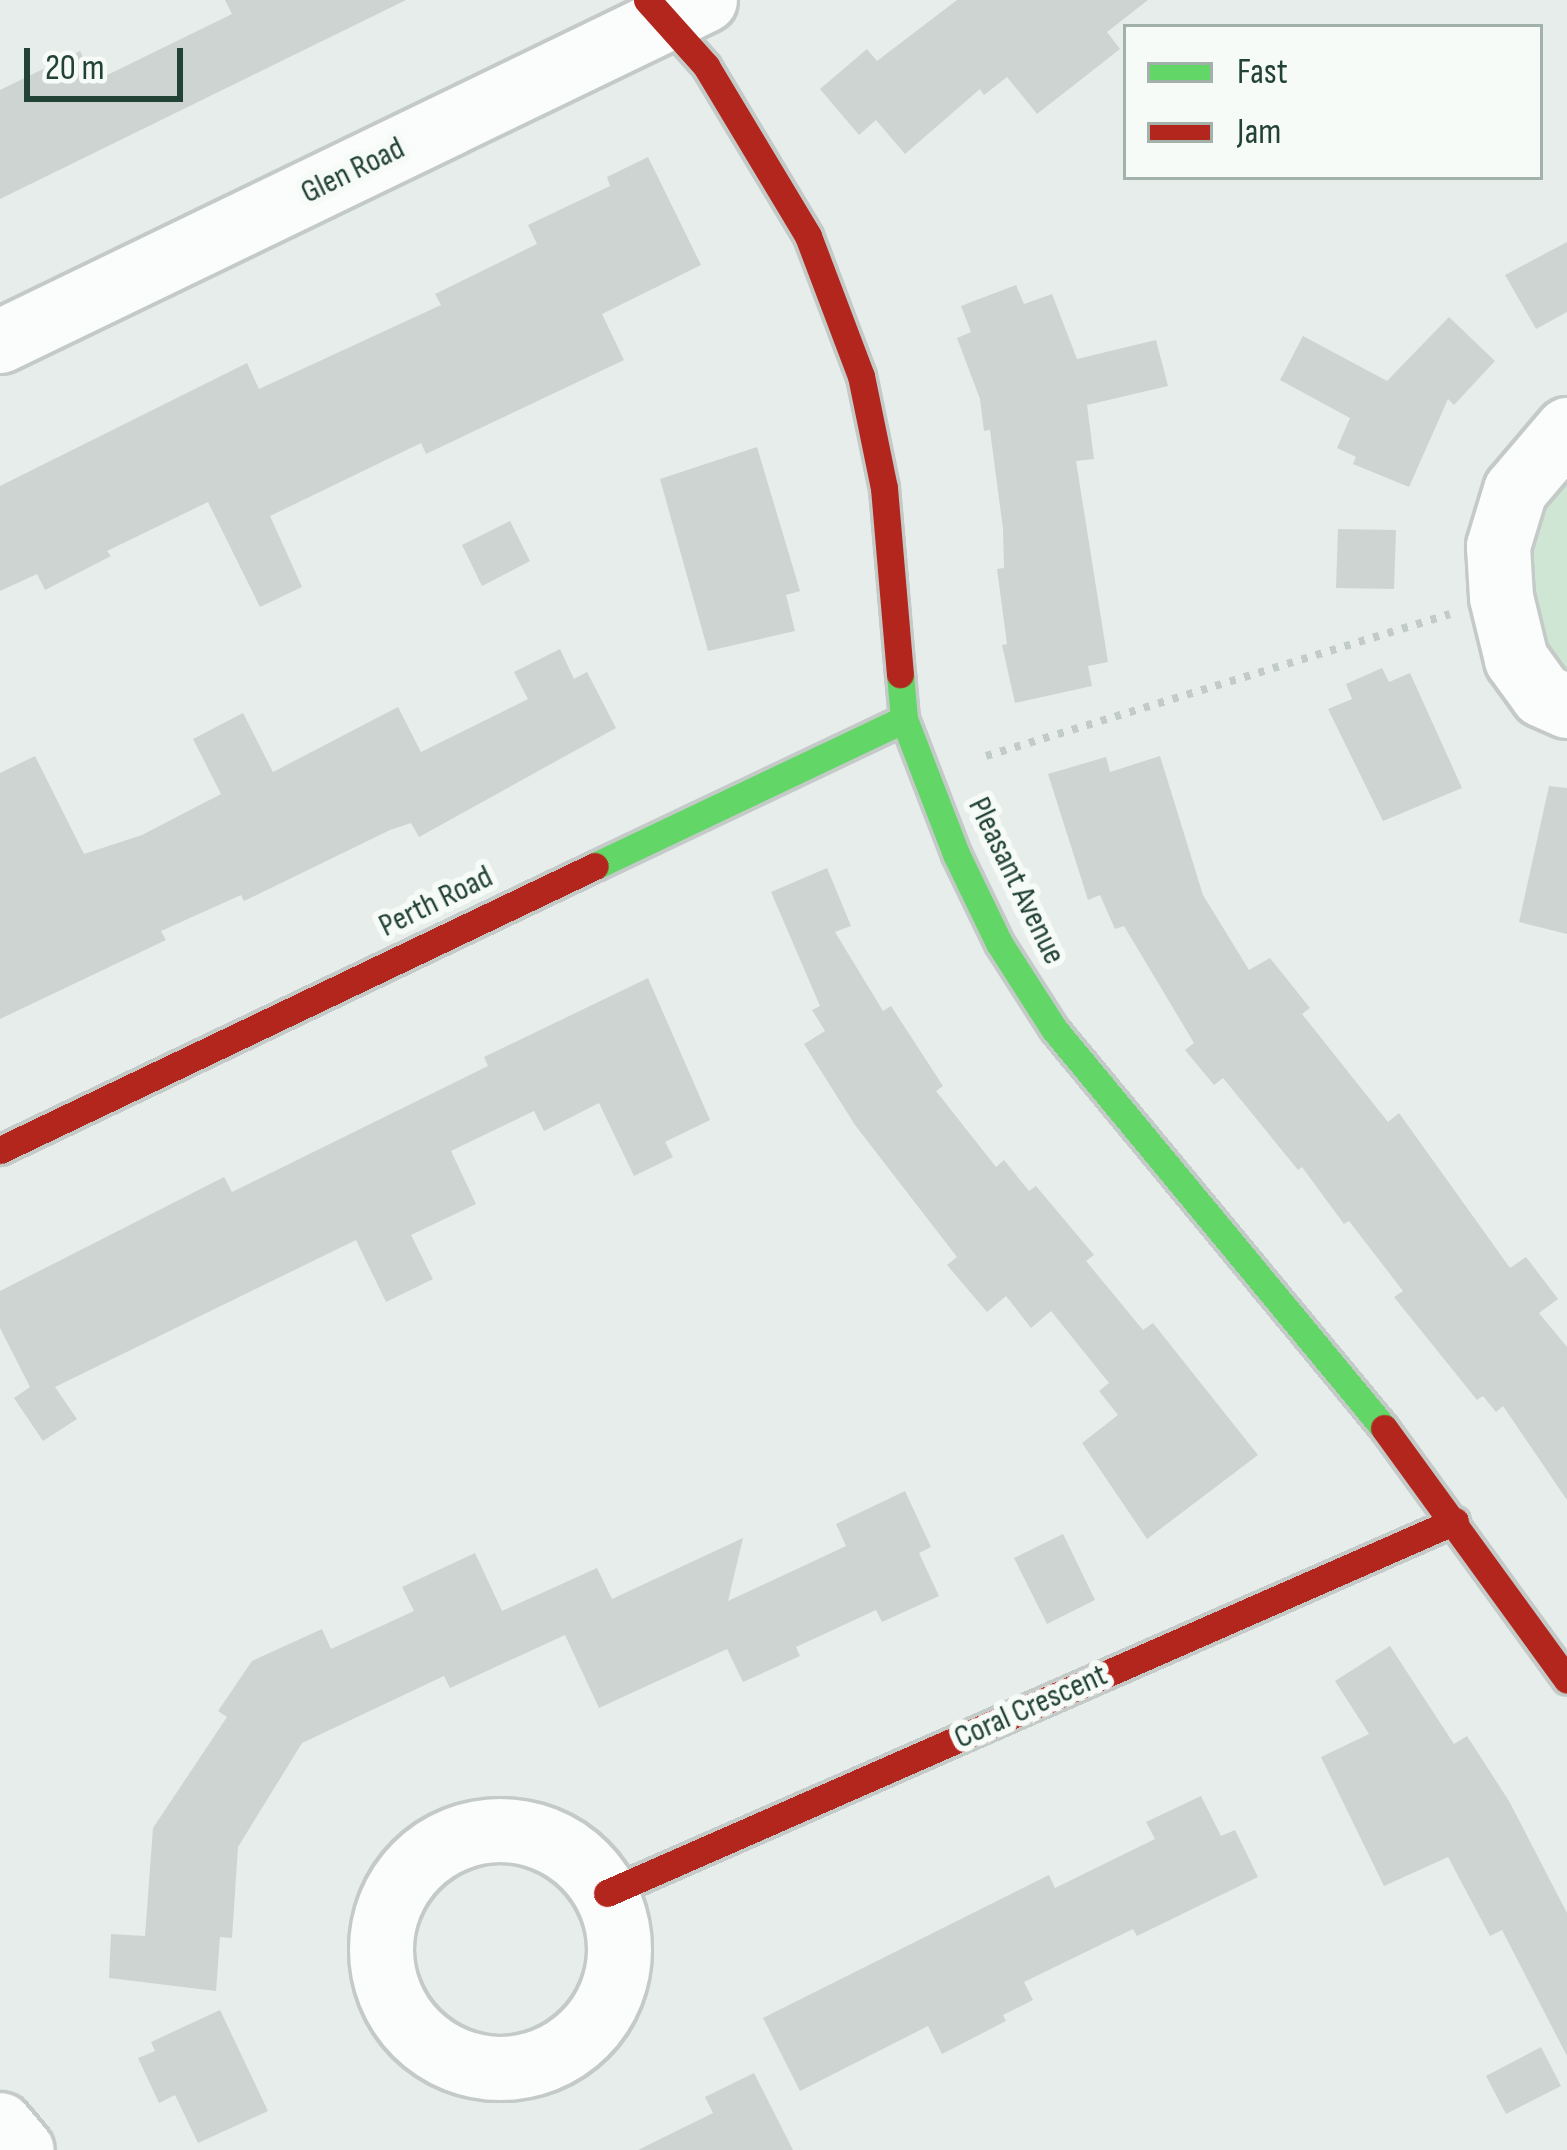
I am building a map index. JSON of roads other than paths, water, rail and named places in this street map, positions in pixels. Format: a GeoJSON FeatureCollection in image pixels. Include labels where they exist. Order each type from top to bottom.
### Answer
{"type":"FeatureCollection","features":[{"type":"Feature","properties":{"kind":"street","name":"Glen Road"},"geometry":{"type":"LineString","coordinates":[[0,341],[672,7]]}},
{"type":"Feature","properties":{"kind":"street","name":"Pleasant Avenue"},"geometry":{"type":"LineString","coordinates":[[672,7],[808,236],[861,376],[884,488],[904,719],[991,926],[1054,1029],[1455,1521],[1567,1679]]}},
{"type":"Feature","properties":{"kind":"street"},"geometry":{"type":"LineString","coordinates":[[1567,429],[1515,490],[1498,546],[1501,597],[1516,659],[1542,695],[1567,706]]}},
{"type":"Feature","properties":{"kind":"street","name":"Perth Road"},"geometry":{"type":"LineString","coordinates":[[0,1150],[904,719]]}},
{"type":"Feature","properties":{"kind":"street","name":"Coral Crescent"},"geometry":{"type":"LineString","coordinates":[[607,1893],[1455,1521]]}},
{"type":"Feature","properties":{"kind":"street"},"geometry":{"type":"LineString","coordinates":[[0,2125],[22,2150]]}}]}
